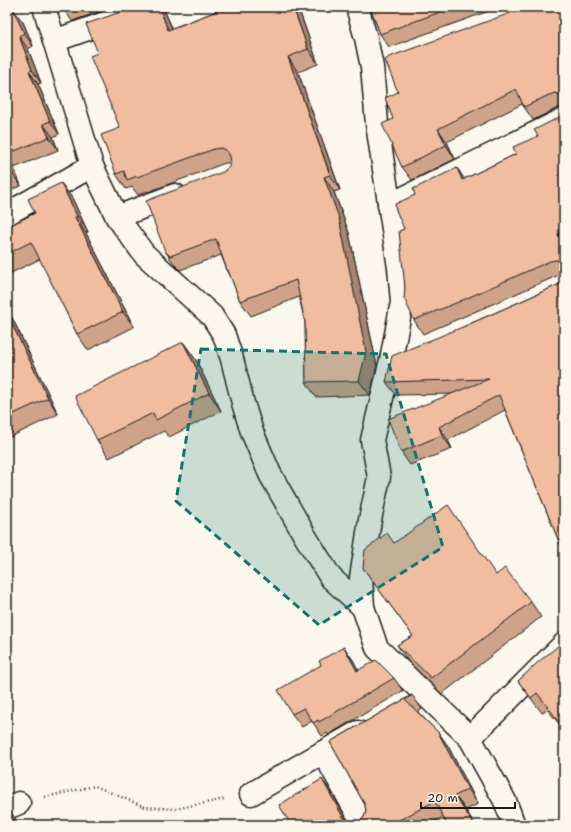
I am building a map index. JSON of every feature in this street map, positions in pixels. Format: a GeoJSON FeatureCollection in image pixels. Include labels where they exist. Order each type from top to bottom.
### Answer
{"type":"FeatureCollection","features":[{"type":"Feature","properties":{"kind":"street"},"geometry":{"type":"LineString","coordinates":[[44,7],[92,166],[117,217],[144,254],[212,316],[224,335],[252,432],[270,474],[331,578],[363,607]]}},
{"type":"Feature","properties":{"kind":"street"},"geometry":{"type":"LineString","coordinates":[[54,41],[150,7]]}},
{"type":"Feature","properties":{"kind":"street"},"geometry":{"type":"LineString","coordinates":[[357,7],[366,38],[372,68],[377,124],[402,302],[392,360],[372,440],[379,477],[370,520],[361,578],[363,607],[378,648],[423,694],[470,738],[505,801],[514,825]]}},
{"type":"Feature","properties":{"kind":"street"},"geometry":{"type":"LineString","coordinates":[[372,68],[394,59]]}},
{"type":"Feature","properties":{"kind":"street"},"geometry":{"type":"LineString","coordinates":[[389,206],[564,119]]}},
{"type":"Feature","properties":{"kind":"street"},"geometry":{"type":"LineString","coordinates":[[7,214],[92,166]]}},
{"type":"Feature","properties":{"kind":"street"},"geometry":{"type":"LineString","coordinates":[[117,217],[192,189]]}},
{"type":"Feature","properties":{"kind":"street"},"geometry":{"type":"LineString","coordinates":[[392,360],[413,352]]}},
{"type":"Feature","properties":{"kind":"street"},"geometry":{"type":"LineString","coordinates":[[470,738],[564,644]]}},
{"type":"Feature","properties":{"kind":"street"},"geometry":{"type":"LineString","coordinates":[[403,706],[423,694]]}},
{"type":"Feature","properties":{"kind":"street"},"geometry":{"type":"LineString","coordinates":[[251,794],[376,721]]}},
{"type":"Feature","properties":{"kind":"street"},"geometry":{"type":"LineString","coordinates":[[323,752],[364,825]]}},
{"type":"Feature","properties":{"kind":"path"},"geometry":{"type":"LineString","coordinates":[[13,805],[95,786],[145,807],[175,809],[251,794]]}},
{"type":"Feature","properties":{"kind":"highlighted area"},"geometry":{"type":"Polygon","coordinates":[[[201,349],[386,354],[443,547],[319,625],[176,501],[201,349]]]}},
{"type":"Feature","properties":{"kind":"building"},"geometry":{"type":"Polygon","coordinates":[[[135,7],[159,7],[168,30],[217,11],[215,7],[293,7],[308,49],[288,57],[330,175],[324,177],[339,218],[366,352],[359,381],[306,382],[305,322],[296,280],[240,301],[216,239],[170,256],[165,251],[146,201],[223,172],[231,163],[230,156],[227,151],[221,148],[214,149],[127,180],[124,171],[116,174],[101,135],[120,128],[90,56],[98,53],[86,24],[135,7]]]}},
{"type":"Feature","properties":{"kind":"building"},"geometry":{"type":"Polygon","coordinates":[[[370,7],[454,7],[380,34],[370,7]]]}},
{"type":"Feature","properties":{"kind":"building"},"geometry":{"type":"Polygon","coordinates":[[[527,7],[564,7],[564,98],[555,93],[524,107],[516,89],[438,129],[446,145],[402,167],[382,124],[393,119],[385,98],[398,92],[385,60],[389,57],[527,7]]]}},
{"type":"Feature","properties":{"kind":"building"},"geometry":{"type":"Polygon","coordinates":[[[13,9],[24,33],[19,36],[32,70],[29,71],[50,121],[43,124],[49,137],[7,154],[7,12],[13,9]]]}},
{"type":"Feature","properties":{"kind":"building"},"geometry":{"type":"Polygon","coordinates":[[[564,114],[564,231],[558,234],[564,246],[564,265],[562,262],[556,260],[550,261],[414,320],[404,298],[405,288],[399,231],[404,229],[395,204],[415,195],[413,189],[457,168],[462,180],[516,154],[513,147],[538,136],[534,130],[564,114]]]}},
{"type":"Feature","properties":{"kind":"building"},"geometry":{"type":"Polygon","coordinates":[[[7,160],[12,173],[7,174],[7,160]]]}},
{"type":"Feature","properties":{"kind":"building"},"geometry":{"type":"Polygon","coordinates":[[[61,183],[77,216],[75,217],[123,312],[77,334],[31,242],[7,254],[7,227],[35,213],[28,199],[61,183]]]}},
{"type":"Feature","properties":{"kind":"building"},"geometry":{"type":"Polygon","coordinates":[[[564,281],[564,542],[560,544],[499,395],[439,427],[442,435],[401,452],[388,419],[489,379],[386,382],[392,356],[465,326],[564,281]]]}},
{"type":"Feature","properties":{"kind":"building"},"geometry":{"type":"Polygon","coordinates":[[[7,314],[48,398],[7,417],[7,314]]]}},
{"type":"Feature","properties":{"kind":"building"},"geometry":{"type":"Polygon","coordinates":[[[183,342],[209,393],[156,420],[153,413],[97,440],[75,396],[183,342]]]}},
{"type":"Feature","properties":{"kind":"building"},"geometry":{"type":"Polygon","coordinates":[[[448,505],[496,575],[505,568],[531,602],[431,678],[397,645],[413,636],[363,568],[365,550],[387,533],[394,543],[448,505]]]}},
{"type":"Feature","properties":{"kind":"building"},"geometry":{"type":"Polygon","coordinates":[[[563,642],[564,728],[537,693],[531,698],[518,681],[563,642]]]}},
{"type":"Feature","properties":{"kind":"building"},"geometry":{"type":"Polygon","coordinates":[[[344,647],[357,671],[376,660],[394,678],[319,722],[318,720],[313,723],[304,708],[292,714],[278,690],[321,665],[319,661],[344,647]]]}},
{"type":"Feature","properties":{"kind":"building"},"geometry":{"type":"Polygon","coordinates":[[[412,695],[405,700],[438,732],[468,789],[455,796],[474,825],[447,825],[435,801],[390,825],[291,825],[279,805],[322,779],[343,817],[347,821],[353,823],[360,821],[364,817],[366,811],[365,805],[330,742],[412,695]]]}},
{"type":"Feature","properties":{"kind":"building"},"geometry":{"type":"Polygon","coordinates":[[[7,810],[12,825],[7,825],[7,810]]]}}]}
